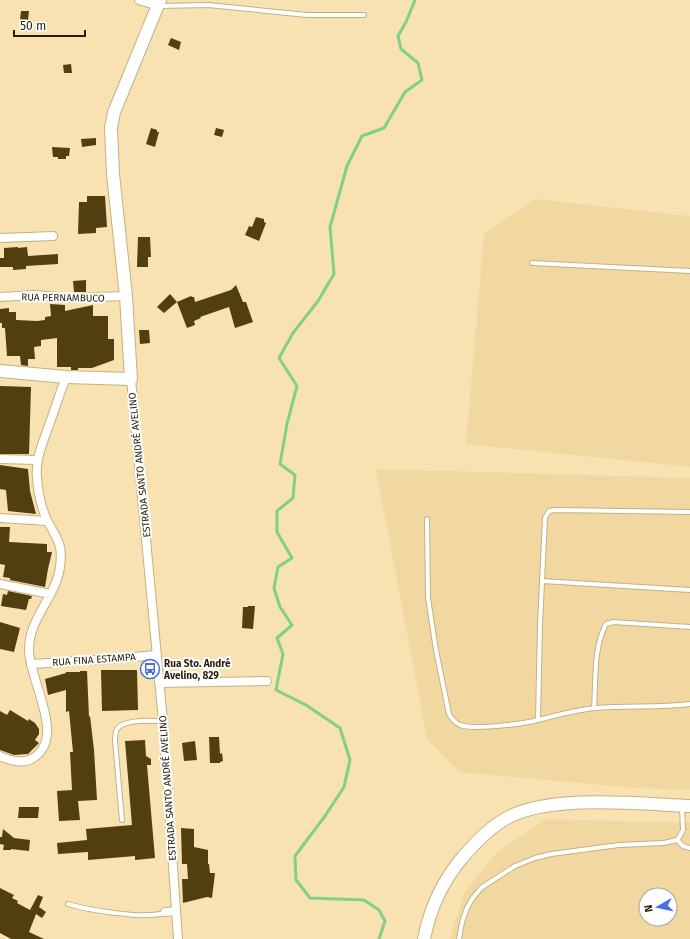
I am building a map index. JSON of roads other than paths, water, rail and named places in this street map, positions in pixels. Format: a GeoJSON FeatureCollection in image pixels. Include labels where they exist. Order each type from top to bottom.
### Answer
{"type":"FeatureCollection","features":[{"type":"Feature","properties":{"kind":"main road","name":"ESTRADA SANTO ANDRÉ AVELINO"},"geometry":{"type":"LineString","coordinates":[[131,378],[126,296],[113,174],[111,128],[114,112],[159,3]]}},
{"type":"Feature","properties":{"kind":"main road"},"geometry":{"type":"LineString","coordinates":[[0,371],[66,377],[131,378]]}},
{"type":"Feature","properties":{"kind":"main road"},"geometry":{"type":"LineString","coordinates":[[424,939],[434,902],[444,882],[486,832],[508,818],[534,808],[569,804],[609,803],[686,805]]}},
{"type":"Feature","properties":{"kind":"street"},"geometry":{"type":"LineString","coordinates":[[139,0],[159,3]]}},
{"type":"Feature","properties":{"kind":"street"},"geometry":{"type":"LineString","coordinates":[[0,238],[53,236]]}},
{"type":"Feature","properties":{"kind":"street","name":"RUA PERNAMBUCO"},"geometry":{"type":"LineString","coordinates":[[0,297],[35,295],[68,298],[126,296]]}},
{"type":"Feature","properties":{"kind":"street"},"geometry":{"type":"LineString","coordinates":[[0,756],[12,761],[24,761],[36,755],[44,745],[47,734],[46,719],[31,664],[29,639],[34,624],[58,578],[61,552],[58,540],[47,521],[38,488],[37,460],[66,377]]}},
{"type":"Feature","properties":{"kind":"street","name":"ESTRADA SANTO ANDRÉ AVELINO"},"geometry":{"type":"LineString","coordinates":[[131,378],[159,683],[178,939]]}},
{"type":"Feature","properties":{"kind":"street"},"geometry":{"type":"LineString","coordinates":[[0,459],[37,460]]}},
{"type":"Feature","properties":{"kind":"street"},"geometry":{"type":"LineString","coordinates":[[0,518],[47,521]]}},
{"type":"Feature","properties":{"kind":"street"},"geometry":{"type":"LineString","coordinates":[[0,584],[50,594]]}},
{"type":"Feature","properties":{"kind":"street","name":"RUA FINA ESTAMPA"},"geometry":{"type":"LineString","coordinates":[[31,664],[156,655]]}},
{"type":"Feature","properties":{"kind":"street"},"geometry":{"type":"LineString","coordinates":[[159,683],[266,681]]}},
{"type":"Feature","properties":{"kind":"street"},"geometry":{"type":"LineString","coordinates":[[165,912],[176,911]]}},
{"type":"Feature","properties":{"kind":"lane"},"geometry":{"type":"LineString","coordinates":[[159,3],[208,5],[307,15],[364,15]]}},
{"type":"Feature","properties":{"kind":"lane"},"geometry":{"type":"LineString","coordinates":[[532,263],[690,271]]}},
{"type":"Feature","properties":{"kind":"lane"},"geometry":{"type":"LineString","coordinates":[[538,720],[545,518],[549,511],[690,512]]}},
{"type":"Feature","properties":{"kind":"lane"},"geometry":{"type":"LineString","coordinates":[[427,519],[428,598],[448,714],[455,722],[466,726],[522,724],[573,711],[594,708],[690,704]]}},
{"type":"Feature","properties":{"kind":"lane"},"geometry":{"type":"LineString","coordinates":[[542,581],[690,590]]}},
{"type":"Feature","properties":{"kind":"lane"},"geometry":{"type":"LineString","coordinates":[[594,708],[600,635],[606,624],[613,622],[690,627]]}},
{"type":"Feature","properties":{"kind":"lane"},"geometry":{"type":"LineString","coordinates":[[122,820],[115,741],[116,732],[118,728],[126,723],[162,721]]}},
{"type":"Feature","properties":{"kind":"lane"},"geometry":{"type":"LineString","coordinates":[[459,939],[462,922],[472,899],[481,888],[515,866],[551,854],[619,846],[664,843],[677,840],[682,830],[686,805]]}},
{"type":"Feature","properties":{"kind":"lane"},"geometry":{"type":"LineString","coordinates":[[677,840],[683,846],[690,848]]}},
{"type":"Feature","properties":{"kind":"lane"},"geometry":{"type":"LineString","coordinates":[[68,904],[88,910],[144,916],[165,912]]}},
{"type":"Feature","properties":{"kind":"waterway"},"geometry":{"type":"LineString","coordinates":[[379,939],[385,921],[379,910],[364,900],[310,898],[296,880],[295,856],[325,816],[344,787],[350,760],[340,728],[306,705],[276,690],[283,654],[277,638],[292,625],[280,607],[274,588],[278,567],[292,558],[277,532],[277,511],[293,498],[295,475],[280,464],[287,424],[297,386],[279,358],[293,333],[318,301],[334,274],[330,227],[347,166],[362,136],[384,128],[405,92],[422,80],[418,63],[401,49],[398,36],[406,22],[415,0]]}},
{"type":"Feature","properties":{"kind":"place","name":"Rua Sto. André Avelino, 829"},"geometry":{"type":"Point","coordinates":[150,669]}}]}
